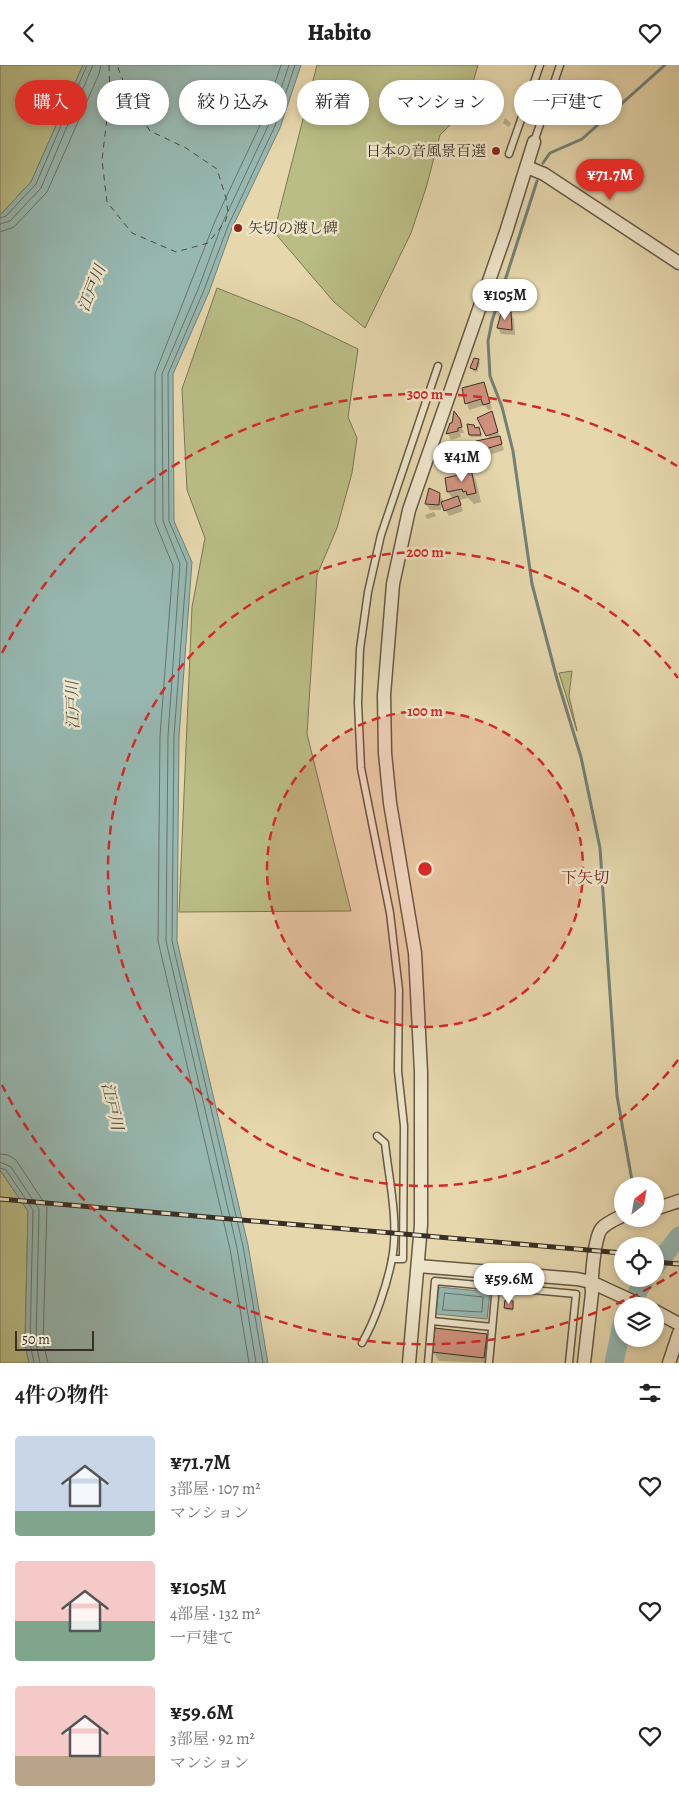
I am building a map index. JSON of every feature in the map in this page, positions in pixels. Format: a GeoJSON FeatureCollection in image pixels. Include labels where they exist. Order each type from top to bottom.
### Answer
{"type":"FeatureCollection","features":[{"type":"Feature","properties":{"kind":"street"},"geometry":{"type":"LineString","coordinates":[[409,1363],[418,1266],[422,1163],[418,978],[390,803],[385,753],[384,695],[388,631],[394,576],[409,510],[534,142]]}},
{"type":"Feature","properties":{"kind":"street"},"geometry":{"type":"LineString","coordinates":[[527,167],[544,174],[679,263]]}},
{"type":"Feature","properties":{"kind":"street"},"geometry":{"type":"LineString","coordinates":[[664,1206],[679,1201]]}},
{"type":"Feature","properties":{"kind":"street"},"geometry":{"type":"LineString","coordinates":[[584,1363],[597,1236],[602,1228],[614,1221]]}},
{"type":"Feature","properties":{"kind":"street"},"geometry":{"type":"LineString","coordinates":[[418,1266],[591,1282],[622,1297]]}},
{"type":"Feature","properties":{"kind":"street"},"geometry":{"type":"LineString","coordinates":[[664,1316],[679,1324]]}},
{"type":"Feature","properties":{"kind":"street"},"geometry":{"type":"LineString","coordinates":[[669,1363],[679,1333]]}},
{"type":"Feature","properties":{"kind":"lane"},"geometry":{"type":"LineString","coordinates":[[509,154],[540,65]]}},
{"type":"Feature","properties":{"kind":"lane"},"geometry":{"type":"LineString","coordinates":[[534,142],[560,65]]}},
{"type":"Feature","properties":{"kind":"lane"},"geometry":{"type":"LineString","coordinates":[[404,1259],[404,1126],[398,1071],[399,989],[390,913],[361,768],[358,703],[360,649],[368,592],[381,535],[438,366]]}},
{"type":"Feature","properties":{"kind":"lane"},"geometry":{"type":"LineString","coordinates":[[362,1343],[371,1328],[392,1259],[393,1227],[385,1143],[377,1136]]}},
{"type":"Feature","properties":{"kind":"lane"},"geometry":{"type":"LineString","coordinates":[[392,1259],[404,1259],[418,1266]]}},
{"type":"Feature","properties":{"kind":"lane"},"geometry":{"type":"LineString","coordinates":[[428,1363],[435,1281],[576,1294],[569,1363]]}},
{"type":"Feature","properties":{"kind":"lane"},"geometry":{"type":"LineString","coordinates":[[489,1363],[496,1286]]}},
{"type":"Feature","properties":{"kind":"lane"},"geometry":{"type":"LineString","coordinates":[[432,1321],[492,1327]]}},
{"type":"Feature","properties":{"kind":"green space"},"geometry":{"type":"Polygon","coordinates":[[[0,65],[83,65],[76,80],[15,80],[15,125],[56,125],[31,182],[0,215],[0,65]]]}},
{"type":"Feature","properties":{"kind":"green space"},"geometry":{"type":"Polygon","coordinates":[[[317,65],[478,65],[474,80],[379,80],[379,125],[450,125],[440,135],[426,188],[411,233],[365,328],[334,302],[274,232],[302,125],[369,125],[369,80],[313,80],[317,65]]]}},
{"type":"Feature","properties":{"kind":"green space"},"geometry":{"type":"Polygon","coordinates":[[[217,288],[300,321],[358,349],[348,417],[357,438],[352,473],[337,528],[317,575],[307,734],[351,911],[179,912],[192,607],[205,538],[187,490],[182,389],[217,288]]]}},
{"type":"Feature","properties":{"kind":"green space"},"geometry":{"type":"Polygon","coordinates":[[[572,671],[569,696],[577,731],[559,673],[572,671]]]}},
{"type":"Feature","properties":{"kind":"green space"},"geometry":{"type":"Polygon","coordinates":[[[0,1170],[28,1211],[25,1344],[29,1363],[0,1363],[0,1170]]]}},
{"type":"Feature","properties":{"kind":"water","name":"江戸川"},"geometry":{"type":"Polygon","coordinates":[[[83,65],[301,65],[287,107],[287,80],[179,80],[179,125],[281,125],[232,228],[209,292],[173,374],[174,521],[192,562],[179,737],[177,941],[248,1245],[268,1363],[29,1363],[25,1344],[28,1211],[0,1170],[0,215],[31,182],[56,125],[87,125],[87,80],[76,80],[83,65]]]}},
{"type":"Feature","properties":{"kind":"water"},"geometry":{"type":"Polygon","coordinates":[[[439,1287],[490,1292],[487,1319],[436,1314],[439,1287]]]}},
{"type":"Feature","properties":{"kind":"building"},"geometry":{"type":"Polygon","coordinates":[[[511,312],[512,330],[497,328],[501,313],[511,312]]]}},
{"type":"Feature","properties":{"kind":"building"},"geometry":{"type":"Polygon","coordinates":[[[474,358],[479,359],[476,370],[470,368],[474,358]]]}},
{"type":"Feature","properties":{"kind":"building"},"geometry":{"type":"Polygon","coordinates":[[[484,382],[490,403],[483,405],[481,399],[465,404],[462,388],[484,382]]]}},
{"type":"Feature","properties":{"kind":"building"},"geometry":{"type":"Polygon","coordinates":[[[454,411],[460,419],[462,427],[458,428],[458,431],[446,434],[450,423],[452,423],[454,411]]]}},
{"type":"Feature","properties":{"kind":"building"},"geometry":{"type":"Polygon","coordinates":[[[492,411],[498,432],[486,436],[477,418],[492,411]]]}},
{"type":"Feature","properties":{"kind":"building"},"geometry":{"type":"Polygon","coordinates":[[[467,424],[474,425],[475,428],[479,427],[481,435],[469,435],[467,424]]]}},
{"type":"Feature","properties":{"kind":"building"},"geometry":{"type":"Polygon","coordinates":[[[500,436],[502,444],[479,451],[476,441],[500,436]]]}},
{"type":"Feature","properties":{"kind":"building"},"geometry":{"type":"Polygon","coordinates":[[[471,469],[476,493],[467,495],[466,491],[463,492],[462,489],[447,492],[445,478],[463,474],[463,471],[471,469]]]}},
{"type":"Feature","properties":{"kind":"building"},"geometry":{"type":"Polygon","coordinates":[[[429,488],[440,493],[439,505],[425,504],[429,488]]]}},
{"type":"Feature","properties":{"kind":"building"},"geometry":{"type":"Polygon","coordinates":[[[458,496],[461,505],[444,511],[441,502],[458,496]]]}},
{"type":"Feature","properties":{"kind":"building"},"geometry":{"type":"Polygon","coordinates":[[[505,1300],[513,1301],[513,1309],[504,1308],[505,1300]]]}},
{"type":"Feature","properties":{"kind":"building"},"geometry":{"type":"Polygon","coordinates":[[[435,1328],[487,1334],[484,1358],[432,1352],[435,1328]]]}},
{"type":"Feature","properties":{"kind":"waterway"},"geometry":{"type":"LineString","coordinates":[[543,163],[550,153],[582,139],[665,65]]}},
{"type":"Feature","properties":{"kind":"waterway"},"geometry":{"type":"LineString","coordinates":[[537,181],[492,321],[488,341],[490,376],[502,407],[513,451],[532,584],[557,679],[581,757],[600,848],[617,1096],[631,1177]]}},
{"type":"Feature","properties":{"kind":"waterway"},"geometry":{"type":"LineString","coordinates":[[664,1255],[679,1236]]}},
{"type":"Feature","properties":{"kind":"waterway"},"geometry":{"type":"LineString","coordinates":[[635,1297],[641,1287]]}},
{"type":"Feature","properties":{"kind":"waterway"},"geometry":{"type":"LineString","coordinates":[[614,1363],[617,1347]]}},
{"type":"Feature","properties":{"kind":"ferry route"},"geometry":{"type":"LineString","coordinates":[[109,65],[110,93],[102,160],[107,202],[132,233],[176,252],[208,243],[225,222],[228,213],[226,198],[217,169],[186,148],[150,131],[130,99],[117,65]]}},
{"type":"Feature","properties":{"kind":"railway"},"geometry":{"type":"LineString","coordinates":[[0,1199],[614,1252]]}},
{"type":"Feature","properties":{"kind":"railway"},"geometry":{"type":"LineString","coordinates":[[664,1263],[679,1264]]}},
{"type":"Feature","properties":{"kind":"place","name":"日本の音風景百選"},"geometry":{"type":"Point","coordinates":[496,151]}},
{"type":"Feature","properties":{"kind":"place","name":"矢切の渡し碑"},"geometry":{"type":"Point","coordinates":[238,228]}},
{"type":"Feature","properties":{"kind":"district","name":"下矢切"},"geometry":{"type":"Point","coordinates":[585,877]}}]}
